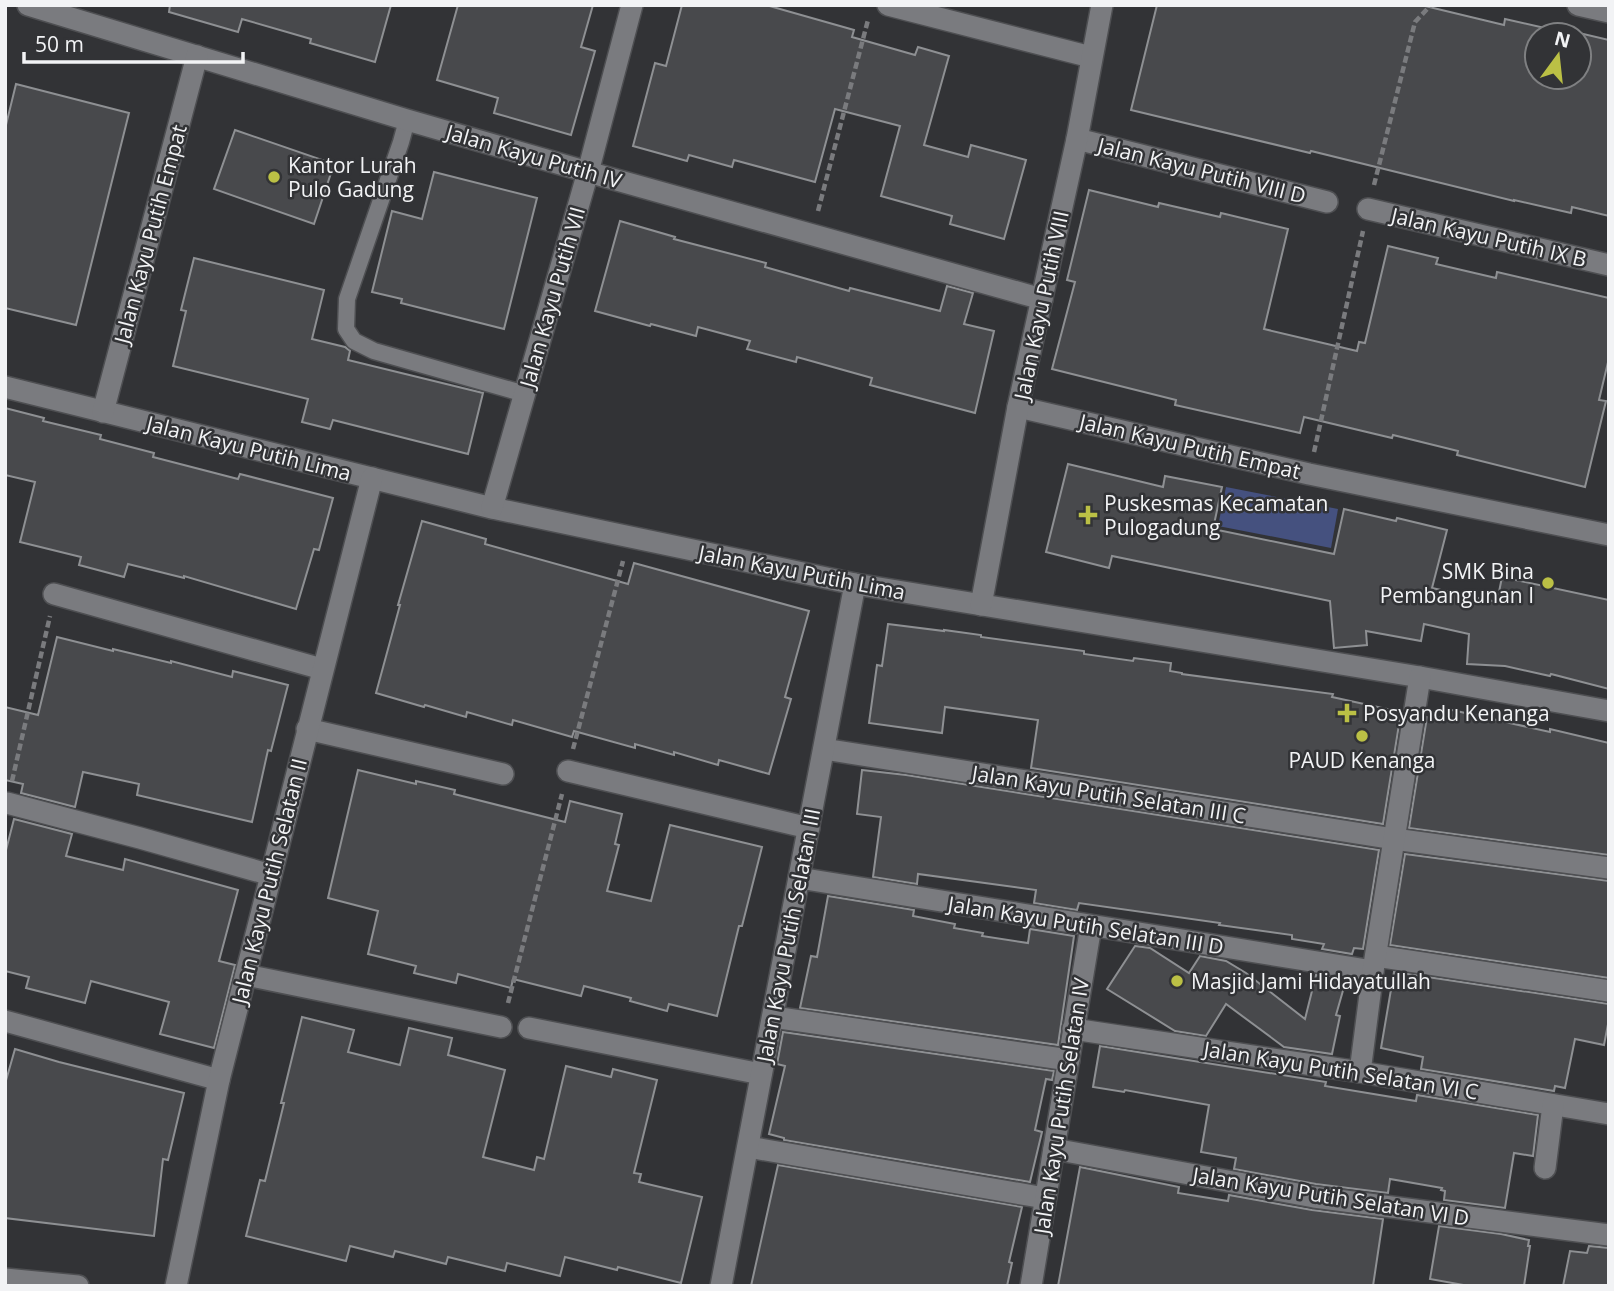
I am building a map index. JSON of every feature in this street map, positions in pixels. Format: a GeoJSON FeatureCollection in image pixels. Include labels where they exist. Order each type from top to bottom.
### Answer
{"type":"FeatureCollection","features":[{"type":"Feature","properties":{"kind":"street","name":"Jalan Kayu Putih IV"},"geometry":{"type":"LineString","coordinates":[[28,5],[407,120],[1042,299]]}},
{"type":"Feature","properties":{"kind":"street","name":"Jalan Kayu Putih VII"},"geometry":{"type":"LineString","coordinates":[[492,508],[589,172],[632,5]]}},
{"type":"Feature","properties":{"kind":"street"},"geometry":{"type":"LineString","coordinates":[[888,5],[943,12],[1091,57]]}},
{"type":"Feature","properties":{"kind":"street","name":"Jalan Kayu Putih VIII"},"geometry":{"type":"LineString","coordinates":[[981,605],[1018,407],[1077,139],[1102,5]]}},
{"type":"Feature","properties":{"kind":"street"},"geometry":{"type":"LineString","coordinates":[[1578,5],[1609,12]]}},
{"type":"Feature","properties":{"kind":"street","name":"Jalan Kayu Putih Empat"},"geometry":{"type":"LineString","coordinates":[[103,412],[197,57]]}},
{"type":"Feature","properties":{"kind":"street","name":"Jalan Kayu Putih VIII D"},"geometry":{"type":"LineString","coordinates":[[1077,139],[1327,202]]}},
{"type":"Feature","properties":{"kind":"street","name":"Jalan Kayu Putih IX B"},"geometry":{"type":"LineString","coordinates":[[1368,209],[1609,265]]}},
{"type":"Feature","properties":{"kind":"street","name":"Jalan Kayu Putih Lima"},"geometry":{"type":"LineString","coordinates":[[5,387],[492,508],[855,584],[1420,677],[1609,711]]}},
{"type":"Feature","properties":{"kind":"street","name":"Jalan Kayu Putih Empat"},"geometry":{"type":"LineString","coordinates":[[1018,407],[1309,474],[1609,535]]}},
{"type":"Feature","properties":{"kind":"street","name":"Jalan Kayu Putih Selatan II"},"geometry":{"type":"LineString","coordinates":[[176,1286],[219,1080],[372,478]]}},
{"type":"Feature","properties":{"kind":"street","name":"Jalan Kayu Putih Selatan III"},"geometry":{"type":"LineString","coordinates":[[721,1286],[855,584]]}},
{"type":"Feature","properties":{"kind":"street"},"geometry":{"type":"LineString","coordinates":[[54,594],[322,669]]}},
{"type":"Feature","properties":{"kind":"street"},"geometry":{"type":"LineString","coordinates":[[1360,1072],[1420,677]]}},
{"type":"Feature","properties":{"kind":"street"},"geometry":{"type":"LineString","coordinates":[[307,729],[503,774]]}},
{"type":"Feature","properties":{"kind":"street","name":"Jalan Kayu Putih Selatan III C"},"geometry":{"type":"LineString","coordinates":[[824,749],[1394,839],[1609,868]]}},
{"type":"Feature","properties":{"kind":"street"},"geometry":{"type":"LineString","coordinates":[[568,771],[809,828]]}},
{"type":"Feature","properties":{"kind":"street"},"geometry":{"type":"LineString","coordinates":[[7,803],[271,875]]}},
{"type":"Feature","properties":{"kind":"street","name":"Jalan Kayu Putih Selatan III D"},"geometry":{"type":"LineString","coordinates":[[799,878],[1091,926],[1375,964],[1609,991]]}},
{"type":"Feature","properties":{"kind":"street","name":"Jalan Kayu Putih Selatan IV"},"geometry":{"type":"LineString","coordinates":[[1031,1286],[1091,926]]}},
{"type":"Feature","properties":{"kind":"street"},"geometry":{"type":"LineString","coordinates":[[246,975],[502,1027]]}},
{"type":"Feature","properties":{"kind":"street"},"geometry":{"type":"LineString","coordinates":[[773,1017],[1069,1060]]}},
{"type":"Feature","properties":{"kind":"street"},"geometry":{"type":"LineString","coordinates":[[5,1021],[219,1080]]}},
{"type":"Feature","properties":{"kind":"street"},"geometry":{"type":"LineString","coordinates":[[529,1028],[761,1074]]}},
{"type":"Feature","properties":{"kind":"street","name":"Jalan Kayu Putih Selatan VI C"},"geometry":{"type":"LineString","coordinates":[[1073,1029],[1360,1072],[1609,1114]]}},
{"type":"Feature","properties":{"kind":"street"},"geometry":{"type":"LineString","coordinates":[[1545,1168],[1553,1105]]}},
{"type":"Feature","properties":{"kind":"street"},"geometry":{"type":"LineString","coordinates":[[748,1147],[1045,1198]]}},
{"type":"Feature","properties":{"kind":"street","name":"Jalan Kayu Putih Selatan VI D"},"geometry":{"type":"LineString","coordinates":[[1054,1149],[1314,1197],[1609,1235]]}},
{"type":"Feature","properties":{"kind":"street"},"geometry":{"type":"LineString","coordinates":[[5,1279],[78,1286]]}},
{"type":"Feature","properties":{"kind":"lane"},"geometry":{"type":"LineString","coordinates":[[407,120],[347,299],[346,330],[354,341],[374,351],[525,394]]}},
{"type":"Feature","properties":{"kind":"path"},"geometry":{"type":"LineString","coordinates":[[812,234],[869,19]]}},
{"type":"Feature","properties":{"kind":"path"},"geometry":{"type":"LineString","coordinates":[[7,803],[54,594]]}},
{"type":"Feature","properties":{"kind":"shaded area"},"geometry":{"type":"Polygon","coordinates":[[[1226,487],[1338,509],[1331,548],[1218,526],[1226,487]]]}},
{"type":"Feature","properties":{"kind":"building"},"geometry":{"type":"Polygon","coordinates":[[[170,5],[391,5],[375,62],[310,43],[311,39],[242,19],[238,32],[169,12],[170,5]]]}},
{"type":"Feature","properties":{"kind":"building"},"geometry":{"type":"Polygon","coordinates":[[[458,5],[593,5],[581,47],[595,51],[571,135],[494,113],[498,98],[437,80],[458,5]]]}},
{"type":"Feature","properties":{"kind":"building"},"geometry":{"type":"Polygon","coordinates":[[[682,5],[766,5],[854,30],[852,37],[915,55],[918,47],[949,56],[924,145],[968,157],[971,145],[1026,160],[1004,239],[950,224],[952,216],[881,196],[900,126],[835,109],[815,182],[734,160],[732,167],[689,155],[687,161],[633,146],[655,63],[666,66],[682,5]]]}},
{"type":"Feature","properties":{"kind":"building"},"geometry":{"type":"Polygon","coordinates":[[[1157,5],[1421,5],[1504,25],[1505,19],[1523,23],[1523,91],[1593,91],[1593,36],[1609,40],[1609,216],[1572,207],[1571,213],[1514,201],[1311,151],[1310,153],[1131,110],[1157,5]]]}},
{"type":"Feature","properties":{"kind":"building"},"geometry":{"type":"Polygon","coordinates":[[[16,84],[129,113],[76,325],[5,308],[5,129],[16,84]]]}},
{"type":"Feature","properties":{"kind":"building","name":"Kantor Lurah Pulo Gadung"},"geometry":{"type":"Polygon","coordinates":[[[235,130],[334,164],[314,224],[214,189],[235,130]]]}},
{"type":"Feature","properties":{"kind":"building"},"geometry":{"type":"Polygon","coordinates":[[[434,172],[537,198],[504,329],[401,303],[402,299],[372,292],[392,211],[422,219],[434,172]]]}},
{"type":"Feature","properties":{"kind":"building"},"geometry":{"type":"Polygon","coordinates":[[[1089,190],[1158,207],[1159,203],[1220,217],[1221,213],[1288,229],[1264,329],[1357,351],[1359,342],[1365,343],[1388,246],[1438,258],[1436,264],[1496,278],[1497,272],[1609,298],[1609,358],[1599,400],[1606,401],[1585,487],[1457,455],[1458,451],[1393,435],[1392,438],[1304,417],[1300,433],[1175,405],[1176,400],[1052,369],[1075,282],[1067,280],[1089,190]]]}},
{"type":"Feature","properties":{"kind":"building"},"geometry":{"type":"Polygon","coordinates":[[[620,221],[675,237],[674,239],[766,263],[765,267],[849,291],[850,288],[940,311],[947,286],[973,293],[964,324],[994,331],[975,413],[870,385],[872,378],[797,357],[796,362],[747,349],[750,341],[698,327],[696,336],[595,311],[620,221]]]}},
{"type":"Feature","properties":{"kind":"building"},"geometry":{"type":"Polygon","coordinates":[[[194,258],[324,290],[312,339],[345,347],[350,351],[348,360],[483,393],[468,454],[333,420],[330,429],[302,422],[308,399],[173,366],[186,311],[181,310],[194,258]]]}},
{"type":"Feature","properties":{"kind":"building"},"geometry":{"type":"Polygon","coordinates":[[[5,408],[44,418],[43,421],[101,435],[100,439],[154,453],[153,457],[238,479],[240,474],[333,498],[319,550],[314,549],[296,609],[184,576],[128,564],[124,577],[79,565],[81,557],[20,542],[35,482],[5,475],[5,408]]]}},
{"type":"Feature","properties":{"kind":"building"},"geometry":{"type":"Polygon","coordinates":[[[1068,464],[1163,487],[1165,476],[1222,487],[1213,529],[1334,554],[1344,509],[1447,530],[1432,588],[1497,602],[1502,577],[1609,600],[1609,689],[1551,674],[1550,676],[1505,666],[1467,664],[1469,634],[1424,624],[1421,641],[1366,631],[1367,645],[1334,648],[1330,601],[1112,556],[1109,568],[1046,552],[1068,464]]]}},
{"type":"Feature","properties":{"kind":"building"},"geometry":{"type":"Polygon","coordinates":[[[422,521],[486,539],[485,544],[628,584],[634,563],[809,611],[785,697],[791,699],[769,774],[719,760],[718,765],[635,744],[635,748],[574,731],[572,737],[513,720],[512,725],[467,712],[466,717],[376,693],[422,521]]]}},
{"type":"Feature","properties":{"kind":"building"},"geometry":{"type":"Polygon","coordinates":[[[888,624],[981,635],[1133,661],[1134,658],[1171,663],[1170,671],[1182,674],[1333,694],[1332,697],[1401,712],[1383,824],[1031,768],[1038,720],[945,707],[942,733],[869,723],[877,665],[882,666],[888,624]]]}},
{"type":"Feature","properties":{"kind":"building"},"geometry":{"type":"Polygon","coordinates":[[[57,637],[232,677],[233,671],[288,685],[271,751],[268,750],[252,822],[137,795],[139,784],[83,772],[75,807],[21,793],[23,784],[5,780],[5,707],[38,715],[57,637]]]}},
{"type":"Feature","properties":{"kind":"building"},"geometry":{"type":"Polygon","coordinates":[[[1443,708],[1609,743],[1609,855],[1409,828],[1427,717],[1440,720],[1443,708]]]}},
{"type":"Feature","properties":{"kind":"building"},"geometry":{"type":"Polygon","coordinates":[[[358,770],[455,790],[454,794],[565,822],[570,801],[622,814],[615,844],[619,845],[607,891],[651,901],[670,825],[762,847],[717,1016],[669,1004],[667,1011],[584,986],[581,996],[513,979],[511,988],[458,974],[456,983],[414,973],[416,966],[368,954],[378,911],[328,898],[358,770]]]}},
{"type":"Feature","properties":{"kind":"building"},"geometry":{"type":"Polygon","coordinates":[[[862,770],[1379,850],[1363,949],[1354,948],[1352,954],[1322,949],[1324,944],[1292,939],[1292,935],[1219,925],[1220,923],[1079,903],[1077,910],[1034,903],[1036,890],[918,874],[917,884],[873,877],[881,817],[857,814],[862,770]]]}},
{"type":"Feature","properties":{"kind":"building"},"geometry":{"type":"Polygon","coordinates":[[[14,819],[72,834],[66,856],[123,870],[125,859],[238,890],[219,961],[235,965],[214,1048],[160,1034],[169,1002],[91,981],[85,1003],[26,988],[29,977],[5,971],[5,854],[14,819]]]}},
{"type":"Feature","properties":{"kind":"building"},"geometry":{"type":"Polygon","coordinates":[[[1405,854],[1609,881],[1609,978],[1390,945],[1405,854]]]}},
{"type":"Feature","properties":{"kind":"building"},"geometry":{"type":"Polygon","coordinates":[[[828,896],[914,910],[913,916],[955,924],[954,928],[983,933],[982,936],[1028,943],[1030,929],[1074,936],[1058,1045],[800,1008],[811,956],[817,957],[828,896]]]}},
{"type":"Feature","properties":{"kind":"building"},"geometry":{"type":"Polygon","coordinates":[[[1135,946],[1150,948],[1189,973],[1200,956],[1226,961],[1246,973],[1305,1019],[1316,975],[1346,980],[1336,1015],[1340,1016],[1332,1054],[1284,1047],[1226,1004],[1206,1036],[1175,1031],[1107,989],[1135,946]]]}},
{"type":"Feature","properties":{"kind":"building"},"geometry":{"type":"Polygon","coordinates":[[[1394,972],[1609,1004],[1604,1045],[1575,1039],[1565,1088],[1555,1086],[1554,1091],[1421,1069],[1423,1057],[1381,1048],[1394,972]]]}},
{"type":"Feature","properties":{"kind":"building"},"geometry":{"type":"Polygon","coordinates":[[[302,1017],[354,1030],[348,1052],[400,1065],[409,1028],[452,1038],[448,1055],[505,1070],[483,1157],[534,1170],[537,1157],[544,1159],[566,1066],[611,1077],[613,1069],[657,1080],[634,1173],[641,1174],[639,1182],[702,1197],[681,1283],[565,1257],[560,1276],[507,1263],[505,1271],[448,1257],[446,1264],[395,1251],[393,1257],[350,1246],[346,1261],[246,1236],[260,1180],[265,1181],[302,1017]]]}},
{"type":"Feature","properties":{"kind":"building"},"geometry":{"type":"Polygon","coordinates":[[[783,1032],[1054,1071],[1052,1080],[1046,1079],[1035,1130],[1042,1132],[1030,1182],[784,1140],[769,1134],[785,1066],[777,1064],[783,1032]]]}},
{"type":"Feature","properties":{"kind":"building"},"geometry":{"type":"Polygon","coordinates":[[[1100,1046],[1326,1082],[1325,1086],[1416,1101],[1417,1095],[1538,1115],[1533,1156],[1514,1153],[1505,1208],[1444,1200],[1445,1191],[1441,1190],[1442,1188],[1390,1179],[1388,1193],[1316,1184],[1234,1169],[1236,1158],[1201,1152],[1209,1105],[1093,1087],[1100,1046]]]}},
{"type":"Feature","properties":{"kind":"building"},"geometry":{"type":"Polygon","coordinates":[[[15,1049],[184,1093],[168,1160],[163,1159],[154,1236],[5,1218],[5,1084],[15,1049]]]}},
{"type":"Feature","properties":{"kind":"building"},"geometry":{"type":"Polygon","coordinates":[[[778,1165],[1022,1207],[1009,1262],[1012,1263],[1007,1286],[751,1286],[778,1165]]]}},
{"type":"Feature","properties":{"kind":"building"},"geometry":{"type":"Polygon","coordinates":[[[1080,1167],[1179,1187],[1178,1193],[1228,1201],[1229,1195],[1383,1219],[1373,1286],[1058,1286],[1080,1167]]]}},
{"type":"Feature","properties":{"kind":"building"},"geometry":{"type":"Polygon","coordinates":[[[1439,1226],[1529,1240],[1524,1286],[1469,1286],[1430,1279],[1439,1226]]]}},
{"type":"Feature","properties":{"kind":"building"},"geometry":{"type":"Polygon","coordinates":[[[1589,1246],[1609,1248],[1609,1286],[1563,1286],[1570,1251],[1587,1253],[1589,1246]]]}},
{"type":"Feature","properties":{"kind":"place","name":"Kantor Lurah Pulo Gadung"},"geometry":{"type":"Point","coordinates":[274,177]}},
{"type":"Feature","properties":{"kind":"place","name":"Puskesmas Kecamatan Pulogadung"},"geometry":{"type":"Point","coordinates":[1088,515]}},
{"type":"Feature","properties":{"kind":"place","name":"SMK Bina Pembangunan I"},"geometry":{"type":"Point","coordinates":[1548,583]}},
{"type":"Feature","properties":{"kind":"place","name":"Posyandu Kenanga"},"geometry":{"type":"Point","coordinates":[1347,713]}},
{"type":"Feature","properties":{"kind":"place","name":"PAUD Kenanga"},"geometry":{"type":"Point","coordinates":[1362,736]}},
{"type":"Feature","properties":{"kind":"place","name":"Masjid Jami Hidayatullah"},"geometry":{"type":"Point","coordinates":[1177,981]}}]}
